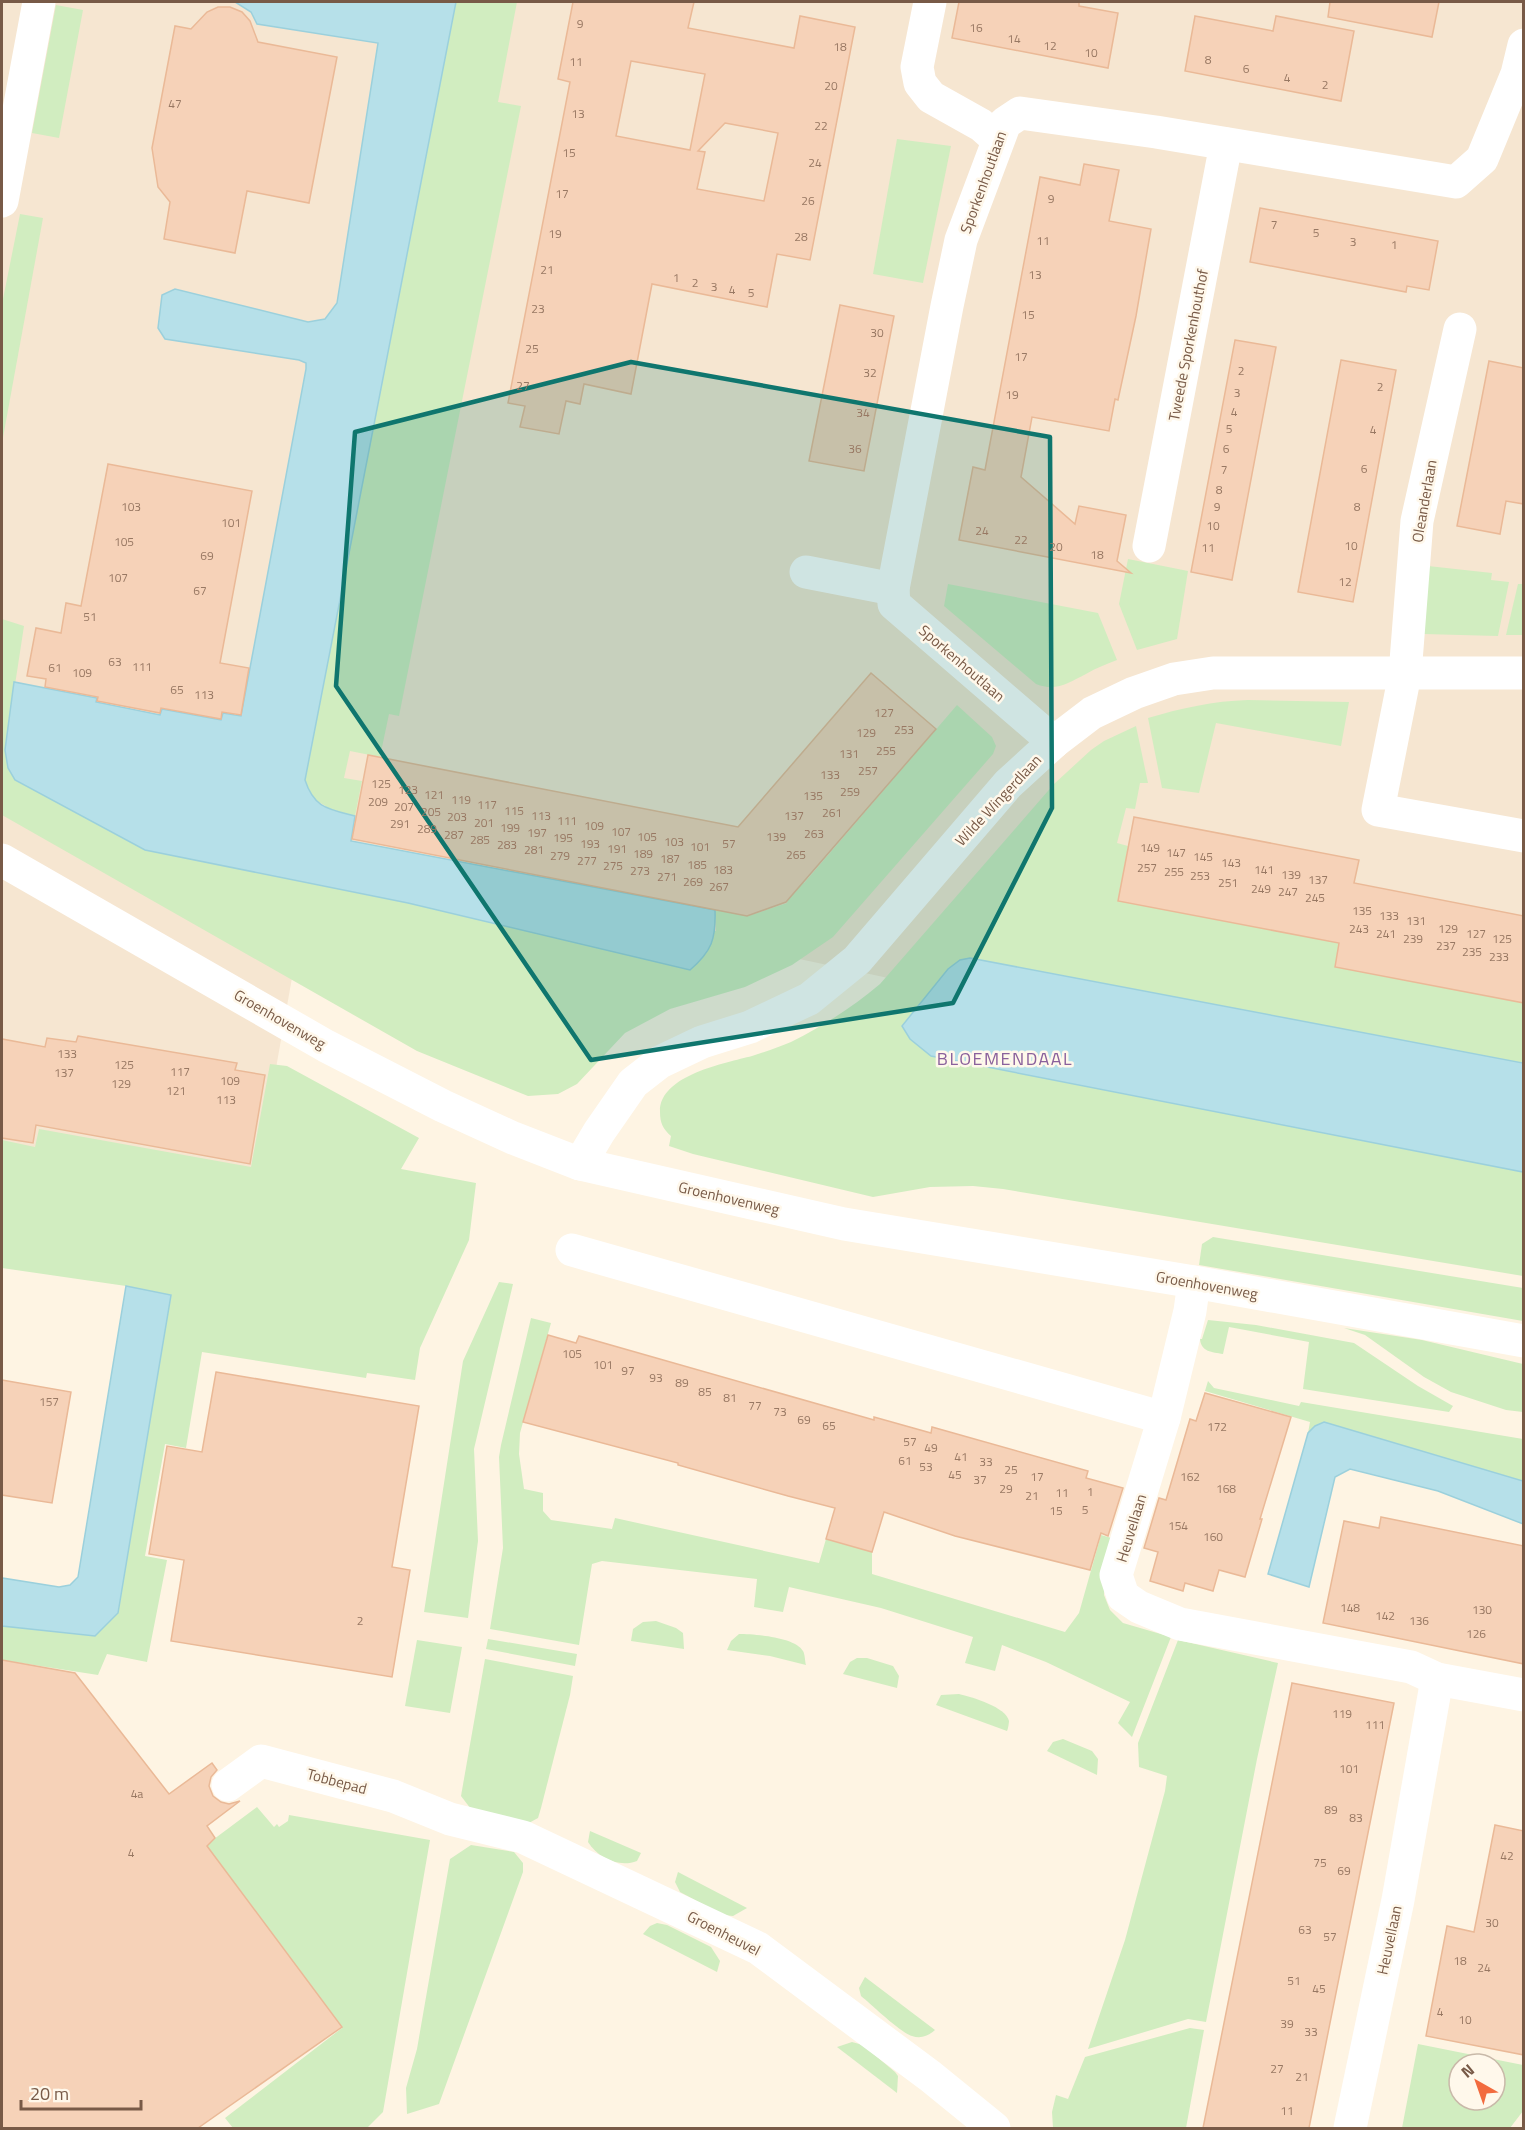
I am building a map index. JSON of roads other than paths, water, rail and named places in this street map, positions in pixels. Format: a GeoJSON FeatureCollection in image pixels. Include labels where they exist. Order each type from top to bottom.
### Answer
{"type":"FeatureCollection","features":[{"type":"Feature","properties":{"kind":"street"},"geometry":{"type":"LineString","coordinates":[[2,201],[13,79],[39,2]]}},
{"type":"Feature","properties":{"kind":"street"},"geometry":{"type":"LineString","coordinates":[[930,2],[917,67],[920,83],[931,97],[981,124],[998,140]]}},
{"type":"Feature","properties":{"kind":"street","name":"Sporkenhoutlaan"},"geometry":{"type":"LineString","coordinates":[[1054,742],[894,604],[893,589],[961,240],[1005,123],[1020,113],[1456,182],[1482,159],[1517,74],[1524,45]]}},
{"type":"Feature","properties":{"kind":"street","name":"Tweede Sporkenhouthof"},"geometry":{"type":"LineString","coordinates":[[1149,546],[1226,144]]}},
{"type":"Feature","properties":{"kind":"street","name":"Oleanderlaan"},"geometry":{"type":"LineString","coordinates":[[1460,329],[1417,521],[1405,674],[1378,810],[1524,836]]}},
{"type":"Feature","properties":{"kind":"street"},"geometry":{"type":"LineString","coordinates":[[806,572],[893,589]]}},
{"type":"Feature","properties":{"kind":"street","name":"Wilde Wingerdlaan"},"geometry":{"type":"LineString","coordinates":[[580,1164],[633,1083],[660,1062],[702,1042],[750,1027],[809,999],[856,960],[1008,784],[1054,742],[1092,713],[1134,693],[1174,679],[1213,673],[1524,673]]}},
{"type":"Feature","properties":{"kind":"street","name":"Groenhovenweg"},"geometry":{"type":"LineString","coordinates":[[2,860],[379,1074],[513,1138],[580,1164],[844,1224],[1194,1282],[1523,1341]]}},
{"type":"Feature","properties":{"kind":"street"},"geometry":{"type":"LineString","coordinates":[[572,1250],[1164,1418]]}},
{"type":"Feature","properties":{"kind":"street","name":"Heuvellaan"},"geometry":{"type":"LineString","coordinates":[[1194,1282],[1190,1311],[1164,1418],[1116,1575],[1123,1596],[1139,1607],[1180,1624],[1411,1667],[1437,1679],[1524,1695]]}},
{"type":"Feature","properties":{"kind":"street","name":"Heuvellaan"},"geometry":{"type":"LineString","coordinates":[[1350,2128],[1398,1900],[1437,1679]]}},
{"type":"Feature","properties":{"kind":"street","name":"Tobbepad"},"geometry":{"type":"LineString","coordinates":[[228,1785],[261,1761],[393,1796],[450,1819]]}},
{"type":"Feature","properties":{"kind":"street","name":"Groenheuvel"},"geometry":{"type":"LineString","coordinates":[[450,1819],[524,1837],[758,1948],[930,2076],[994,2128]]}},
{"type":"Feature","properties":{"kind":"water"},"geometry":{"type":"Polygon","coordinates":[[[235,2],[456,2],[305,780],[309,789],[323,806],[355,816],[351,841],[715,910],[715,929],[711,944],[703,957],[690,970],[408,903],[145,850],[15,780],[8,768],[5,750],[14,682],[97,698],[96,702],[160,715],[162,709],[221,720],[223,713],[241,716],[306,363],[165,339],[158,328],[162,295],[175,289],[308,322],[325,319],[337,303],[378,43],[257,24],[251,12],[235,2]]]}},
{"type":"Feature","properties":{"kind":"water"},"geometry":{"type":"Polygon","coordinates":[[[970,958],[1523,1063],[1523,1172],[931,1056],[910,1039],[902,1026],[948,969],[960,960],[970,958]]]}},
{"type":"Feature","properties":{"kind":"water"},"geometry":{"type":"Polygon","coordinates":[[[126,1286],[171,1295],[118,1613],[95,1636],[2,1626],[2,1578],[59,1587],[70,1585],[78,1577],[126,1286]]]}},
{"type":"Feature","properties":{"kind":"water"},"geometry":{"type":"Polygon","coordinates":[[[1324,1422],[1523,1481],[1523,1524],[1438,1491],[1350,1469],[1335,1477],[1309,1587],[1268,1574],[1308,1433],[1315,1426],[1324,1422]]]}},
{"type":"Feature","properties":{"kind":"district","name":"BLOEMENDAAL"},"geometry":{"type":"Point","coordinates":[1005,1058]}}]}
